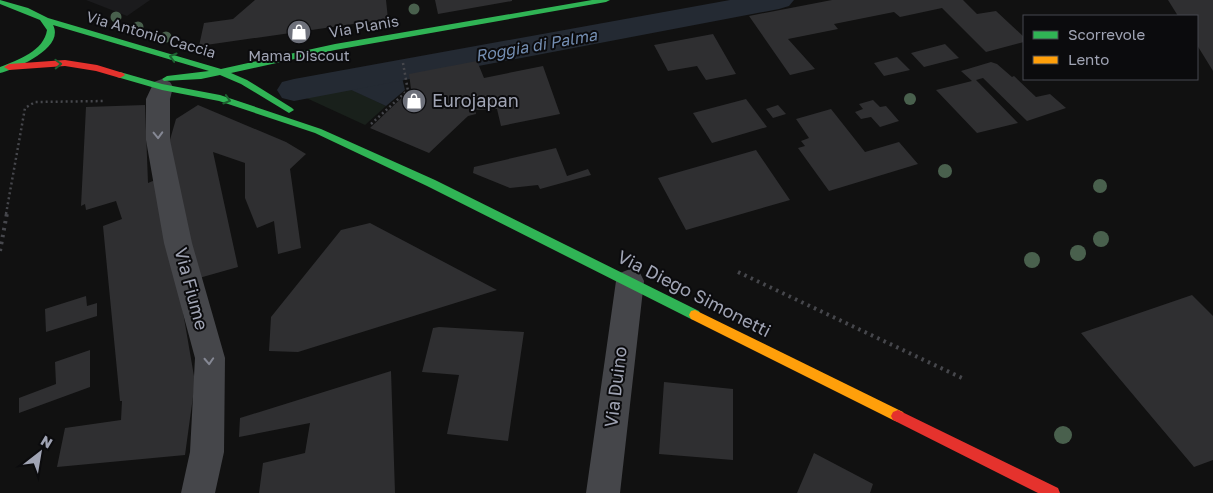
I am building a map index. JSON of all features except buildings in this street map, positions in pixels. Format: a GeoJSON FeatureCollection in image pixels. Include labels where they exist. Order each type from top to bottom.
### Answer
{"type":"FeatureCollection","features":[{"type":"Feature","properties":{"kind":"main road","name":"Via Planis"},"geometry":{"type":"LineString","coordinates":[[5,69],[65,63],[128,75],[180,78],[581,2],[606,0]]}},
{"type":"Feature","properties":{"kind":"main road","name":"Via Antonio Caccia"},"geometry":{"type":"LineString","coordinates":[[0,1],[42,18],[220,71]]}},
{"type":"Feature","properties":{"kind":"main road","name":"Via Antonio Caccia"},"geometry":{"type":"LineString","coordinates":[[6,17],[26,15],[42,18]]}},
{"type":"Feature","properties":{"kind":"main road"},"geometry":{"type":"LineString","coordinates":[[5,69],[32,56],[48,40],[51,32],[50,25],[42,18]]}},
{"type":"Feature","properties":{"kind":"main road"},"geometry":{"type":"LineString","coordinates":[[279,72],[302,54]]}},
{"type":"Feature","properties":{"kind":"main road","name":"Via Diego Simonetti"},"geometry":{"type":"LineString","coordinates":[[220,71],[244,82],[318,130]]}},
{"type":"Feature","properties":{"kind":"main road","name":"Via Planis"},"geometry":{"type":"LineString","coordinates":[[128,75],[160,93]]}},
{"type":"Feature","properties":{"kind":"main road"},"geometry":{"type":"LineString","coordinates":[[272,84],[273,100]]}},
{"type":"Feature","properties":{"kind":"main road","name":"Via Diego Simonetti"},"geometry":{"type":"LineString","coordinates":[[160,93],[220,98],[318,130],[431,183],[630,281],[1053,493]]}},
{"type":"Feature","properties":{"kind":"street","name":"Via Fiume"},"geometry":{"type":"LineString","coordinates":[[160,93],[158,140],[178,243],[210,358],[206,452],[198,493]]}},
{"type":"Feature","properties":{"kind":"street","name":"Via Duino"},"geometry":{"type":"LineString","coordinates":[[603,493],[630,281]]}},
{"type":"Feature","properties":{"kind":"path"},"geometry":{"type":"LineString","coordinates":[[366,129],[408,91],[402,61]]}},
{"type":"Feature","properties":{"kind":"path"},"geometry":{"type":"LineString","coordinates":[[0,251],[25,108],[36,102],[160,93]]}},
{"type":"Feature","properties":{"kind":"path"},"geometry":{"type":"LineString","coordinates":[[738,272],[962,378]]}},
{"type":"Feature","properties":{"kind":"shaded area"},"geometry":{"type":"Polygon","coordinates":[[[86,0],[150,0],[127,16],[86,0]]]}},
{"type":"Feature","properties":{"kind":"shaded area"},"geometry":{"type":"Polygon","coordinates":[[[400,69],[405,90],[386,106],[334,82],[400,69]]]}},
{"type":"Feature","properties":{"kind":"shaded area"},"geometry":{"type":"Polygon","coordinates":[[[344,86],[386,106],[365,125],[302,96],[344,86]]]}},
{"type":"Feature","properties":{"kind":"waterway","name":"Roggia di Palma"},"geometry":{"type":"LineString","coordinates":[[294,90],[779,0]]}},
{"type":"Feature","properties":{"kind":"traffic: fast"},"geometry":{"type":"LineString","coordinates":[[167,79],[201,76],[335,47],[606,0]]}},
{"type":"Feature","properties":{"kind":"traffic: fast"},"geometry":{"type":"LineString","coordinates":[[0,1],[43,18],[47,21],[51,30],[50,38],[37,52],[0,70]]}},
{"type":"Feature","properties":{"kind":"traffic: fast"},"geometry":{"type":"LineString","coordinates":[[46,20],[219,71],[244,82],[289,110]]}},
{"type":"Feature","properties":{"kind":"traffic: fast"},"geometry":{"type":"LineString","coordinates":[[120,75],[162,87],[220,98],[318,131],[431,183],[695,315]]}},
{"type":"Feature","properties":{"kind":"traffic: slow"},"geometry":{"type":"LineString","coordinates":[[695,315],[898,416]]}},
{"type":"Feature","properties":{"kind":"traffic: jam"},"geometry":{"type":"LineString","coordinates":[[9,67],[65,63],[97,68],[120,75]]}},
{"type":"Feature","properties":{"kind":"traffic: jam"},"geometry":{"type":"LineString","coordinates":[[898,416],[1053,493]]}},
{"type":"Feature","properties":{"kind":"place","name":"Mama Discout"},"geometry":{"type":"Point","coordinates":[299,32]}},
{"type":"Feature","properties":{"kind":"place","name":"Eurojapan"},"geometry":{"type":"Point","coordinates":[414,101]}}]}
